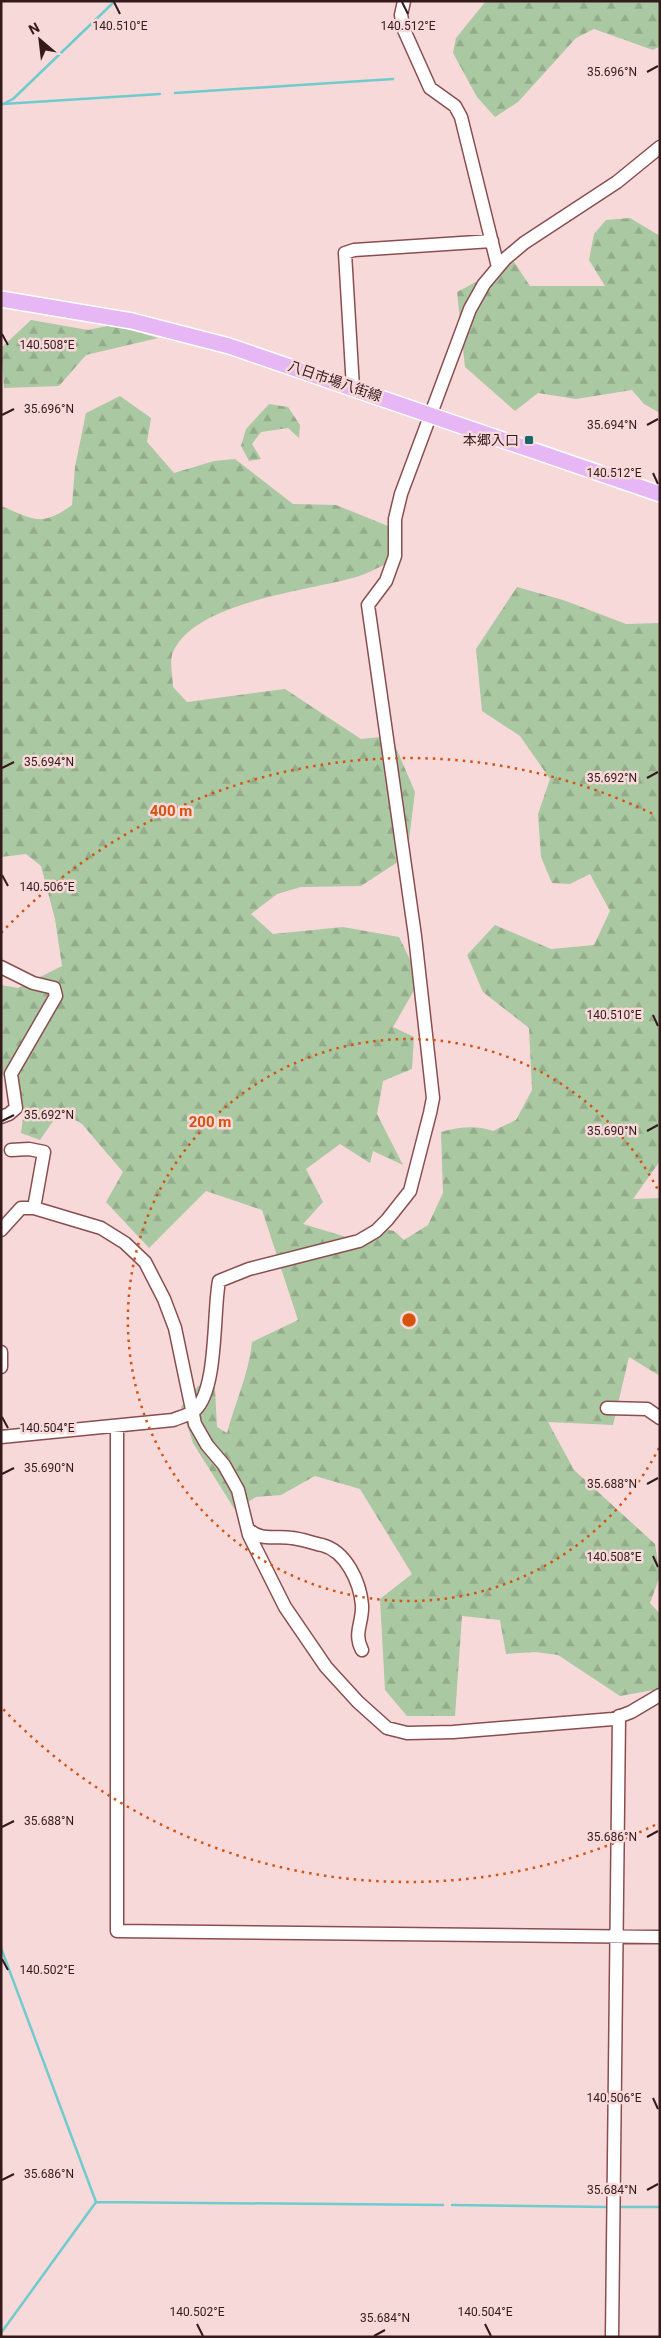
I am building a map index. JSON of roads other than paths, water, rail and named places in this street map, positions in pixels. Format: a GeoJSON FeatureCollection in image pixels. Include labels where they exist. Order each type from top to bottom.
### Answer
{"type":"FeatureCollection","features":[{"type":"Feature","properties":{"kind":"main road","name":"八日市場八街線"},"geometry":{"type":"LineString","coordinates":[[1,299],[97,314],[180,332],[229,346],[660,494]]}},
{"type":"Feature","properties":{"kind":"street"},"geometry":{"type":"LineString","coordinates":[[404,1],[401,15],[404,30],[430,88],[455,106],[461,117],[498,267]]}},
{"type":"Feature","properties":{"kind":"street"},"geometry":{"type":"LineString","coordinates":[[1,1437],[174,1420],[194,1411],[202,1399],[212,1360],[219,1281],[250,1269],[359,1241],[376,1231],[410,1191],[433,1098],[415,936],[368,605],[386,581],[395,556],[395,519],[401,494],[470,309],[484,284],[498,267],[524,243],[617,182],[660,147]]}},
{"type":"Feature","properties":{"kind":"street"},"geometry":{"type":"LineString","coordinates":[[353,388],[345,253],[354,250],[492,241]]}},
{"type":"Feature","properties":{"kind":"street"},"geometry":{"type":"LineString","coordinates":[[1,967],[33,983],[54,988],[56,996],[11,1074],[16,1108],[9,1114],[1,1116]]}},
{"type":"Feature","properties":{"kind":"street"},"geometry":{"type":"LineString","coordinates":[[11,1150],[29,1149],[44,1152],[34,1208]]}},
{"type":"Feature","properties":{"kind":"street"},"geometry":{"type":"LineString","coordinates":[[1,1230],[21,1208],[34,1208],[101,1228],[125,1243],[145,1262],[164,1299],[175,1328],[194,1411],[195,1424],[207,1445],[224,1465],[238,1490],[249,1535],[258,1553],[297,1626],[332,1673],[358,1702],[387,1728],[407,1733],[453,1732],[596,1720],[619,1716],[660,1695]]}},
{"type":"Feature","properties":{"kind":"street"},"geometry":{"type":"LineString","coordinates":[[1,1352],[1,1367]]}},
{"type":"Feature","properties":{"kind":"street"},"geometry":{"type":"LineString","coordinates":[[607,1408],[647,1409],[660,1418]]}},
{"type":"Feature","properties":{"kind":"street"},"geometry":{"type":"LineString","coordinates":[[117,1426],[117,1931],[660,1937]]}},
{"type":"Feature","properties":{"kind":"street"},"geometry":{"type":"LineString","coordinates":[[248,1529],[254,1535],[268,1538],[290,1537],[329,1547],[341,1556],[349,1566],[362,1604],[357,1633],[357,1641],[362,1650]]}},
{"type":"Feature","properties":{"kind":"street"},"geometry":{"type":"LineString","coordinates":[[612,2337],[619,1716]]}},
{"type":"Feature","properties":{"kind":"waterway"},"geometry":{"type":"LineString","coordinates":[[1,105],[13,99],[115,1]]}},
{"type":"Feature","properties":{"kind":"waterway"},"geometry":{"type":"LineString","coordinates":[[175,93],[393,79]]}},
{"type":"Feature","properties":{"kind":"waterway"},"geometry":{"type":"LineString","coordinates":[[3,104],[160,94]]}},
{"type":"Feature","properties":{"kind":"waterway"},"geometry":{"type":"LineString","coordinates":[[1,1948],[96,2202]]}},
{"type":"Feature","properties":{"kind":"waterway"},"geometry":{"type":"LineString","coordinates":[[96,2202],[443,2205]]}},
{"type":"Feature","properties":{"kind":"waterway"},"geometry":{"type":"LineString","coordinates":[[1,2333],[96,2202]]}},
{"type":"Feature","properties":{"kind":"waterway"},"geometry":{"type":"LineString","coordinates":[[452,2205],[608,2207]]}},
{"type":"Feature","properties":{"kind":"waterway"},"geometry":{"type":"LineString","coordinates":[[616,2207],[660,2207]]}},
{"type":"Feature","properties":{"kind":"place","name":"本郷入口"},"geometry":{"type":"Point","coordinates":[529,440]}}]}
